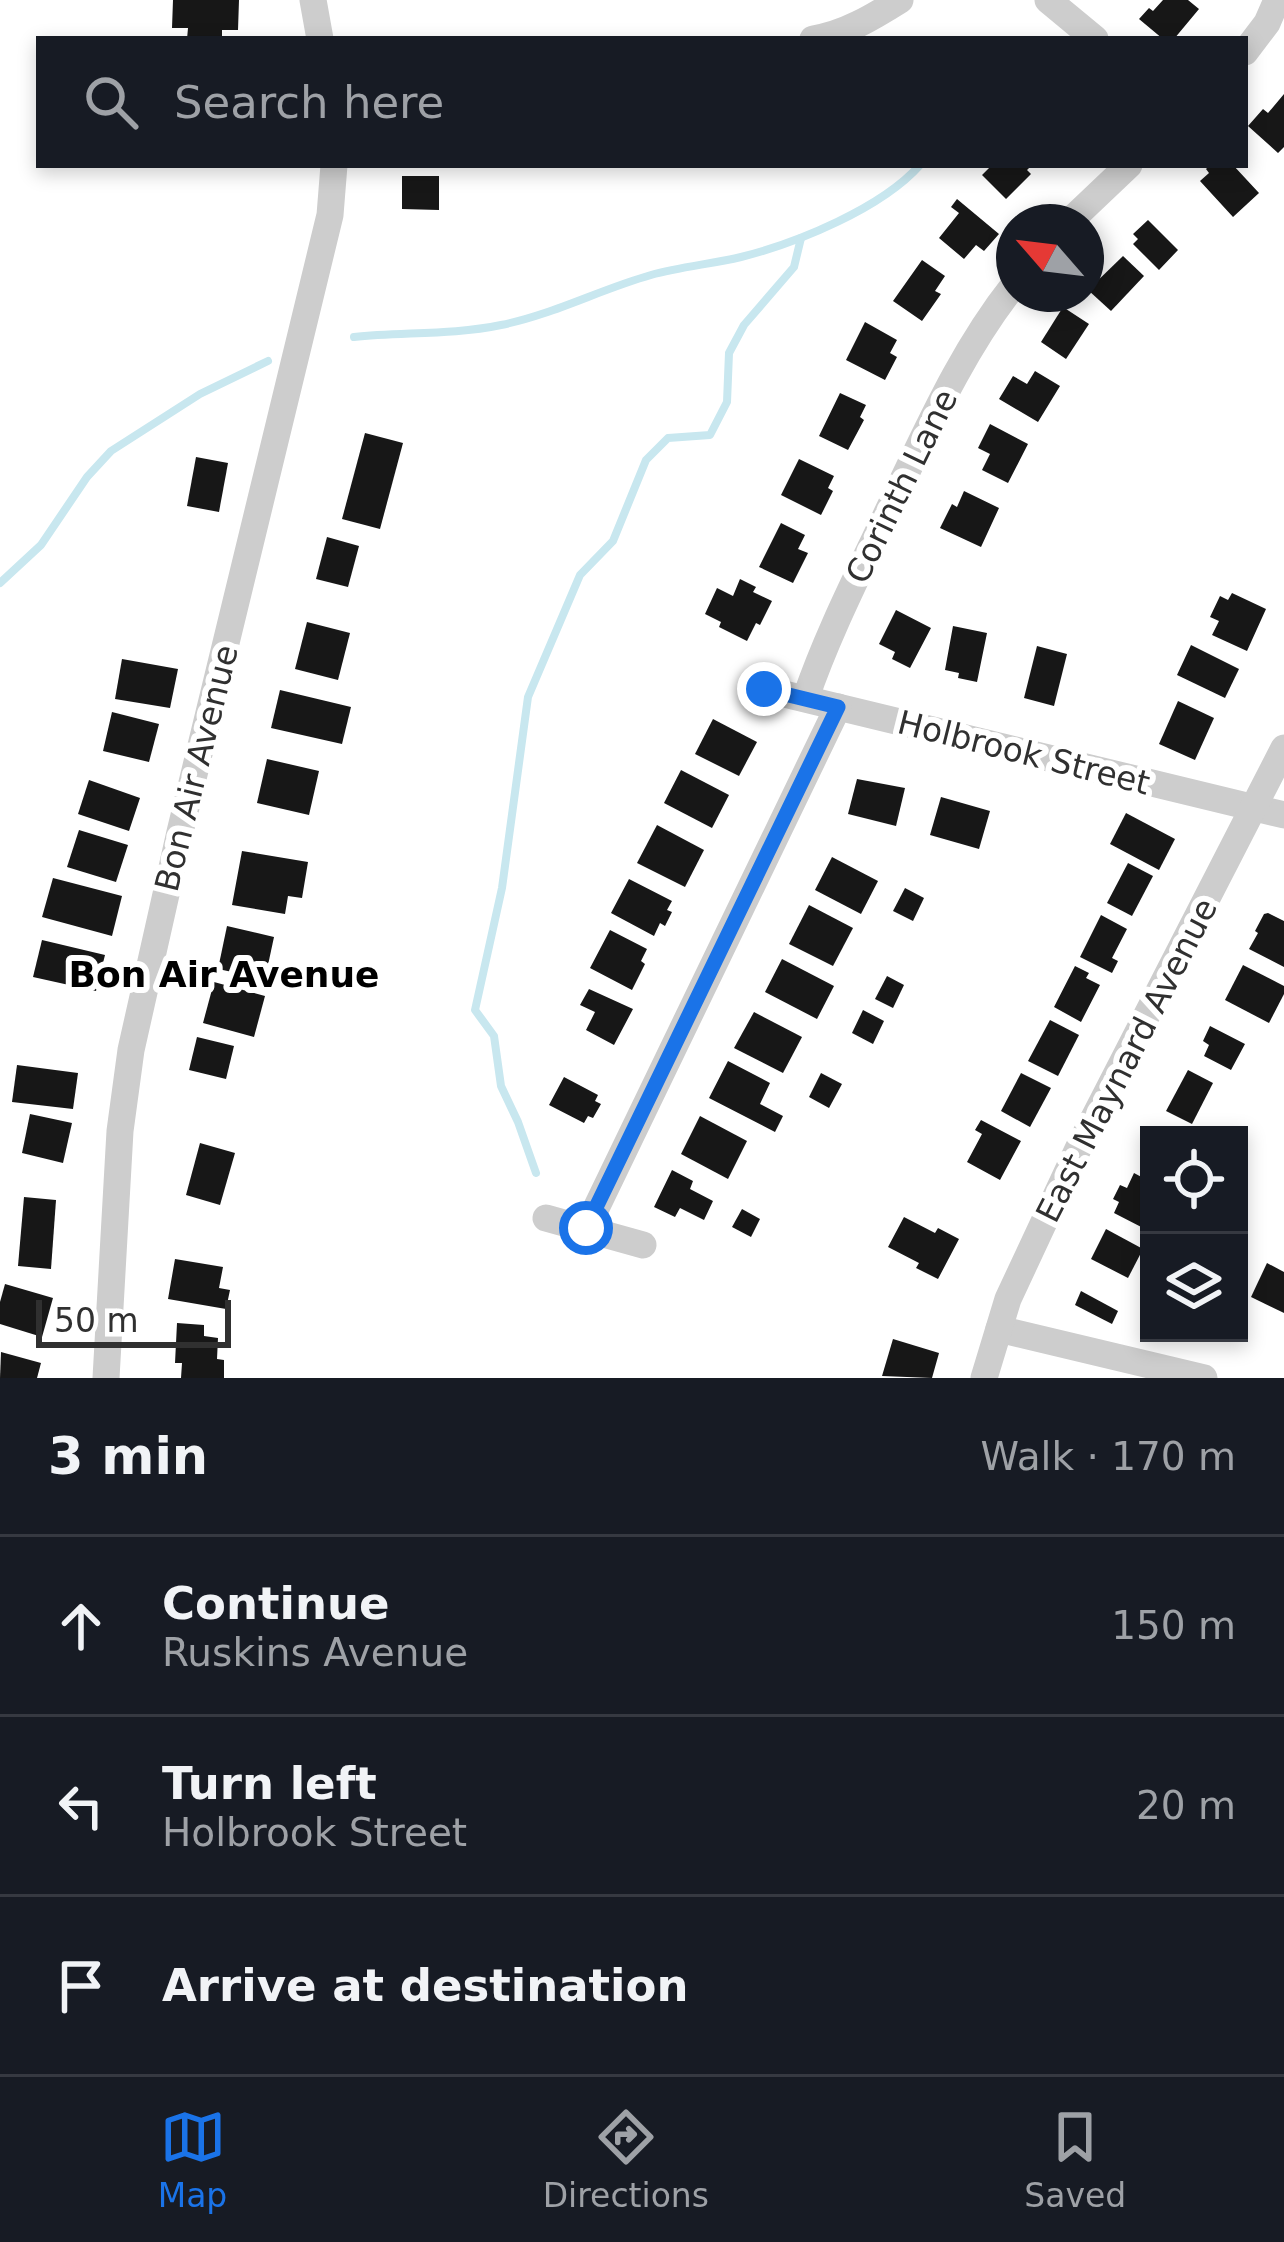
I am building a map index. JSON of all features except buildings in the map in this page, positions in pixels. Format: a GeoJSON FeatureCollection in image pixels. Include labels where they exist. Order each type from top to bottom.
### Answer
{"type":"FeatureCollection","features":[{"type":"Feature","properties":{"kind":"street"},"geometry":{"type":"LineString","coordinates":[[314,0],[320,36]]}},
{"type":"Feature","properties":{"kind":"street"},"geometry":{"type":"LineString","coordinates":[[830,36],[900,0]]}},
{"type":"Feature","properties":{"kind":"street"},"geometry":{"type":"LineString","coordinates":[[1048,0],[1091,36]]}},
{"type":"Feature","properties":{"kind":"street"},"geometry":{"type":"LineString","coordinates":[[1248,48],[1268,23],[1277,0]]}},
{"type":"Feature","properties":{"kind":"street","name":"Bon Air Avenue"},"geometry":{"type":"LineString","coordinates":[[106,1378],[120,1131],[131,1050],[179,832],[330,215],[334,168]]}},
{"type":"Feature","properties":{"kind":"street"},"geometry":{"type":"LineString","coordinates":[[1088,204],[1126,168]]}},
{"type":"Feature","properties":{"kind":"street","name":"Corinth Lane"},"geometry":{"type":"LineString","coordinates":[[806,697],[822,651],[947,388],[996,307]]}},
{"type":"Feature","properties":{"kind":"street","name":"Holbrook Street"},"geometry":{"type":"LineString","coordinates":[[764,689],[1284,815]]}},
{"type":"Feature","properties":{"kind":"street"},"geometry":{"type":"LineString","coordinates":[[586,1228],[838,707]]}},
{"type":"Feature","properties":{"kind":"street","name":"East Maynard Avenue"},"geometry":{"type":"LineString","coordinates":[[984,1378],[1008,1299],[1078,1149],[1284,748]]}},
{"type":"Feature","properties":{"kind":"street"},"geometry":{"type":"LineString","coordinates":[[546,1218],[643,1245]]}},
{"type":"Feature","properties":{"kind":"street"},"geometry":{"type":"LineString","coordinates":[[999,1329],[1204,1378]]}},
{"type":"Feature","properties":{"kind":"waterway"},"geometry":{"type":"LineString","coordinates":[[354,337],[501,325],[651,275],[763,251],[861,209],[917,168]]}},
{"type":"Feature","properties":{"kind":"waterway"},"geometry":{"type":"LineString","coordinates":[[536,1173],[501,1086],[494,1036],[475,1010],[502,888],[528,697],[580,575],[613,541],[646,460],[668,438],[710,435],[727,402],[729,353],[744,325],[794,267],[801,238]]}},
{"type":"Feature","properties":{"kind":"waterway"},"geometry":{"type":"LineString","coordinates":[[0,583],[41,545],[87,477],[111,451],[200,394],[268,361]]}},
{"type":"Feature","properties":{"kind":"district","name":"Bon Air Avenue"},"geometry":{"type":"Point","coordinates":[224,974]}},
{"type":"Feature","properties":{"kind":"route"},"geometry":{"type":"LineString","coordinates":[[586,1228],[838,707],[764,689]]}}]}
